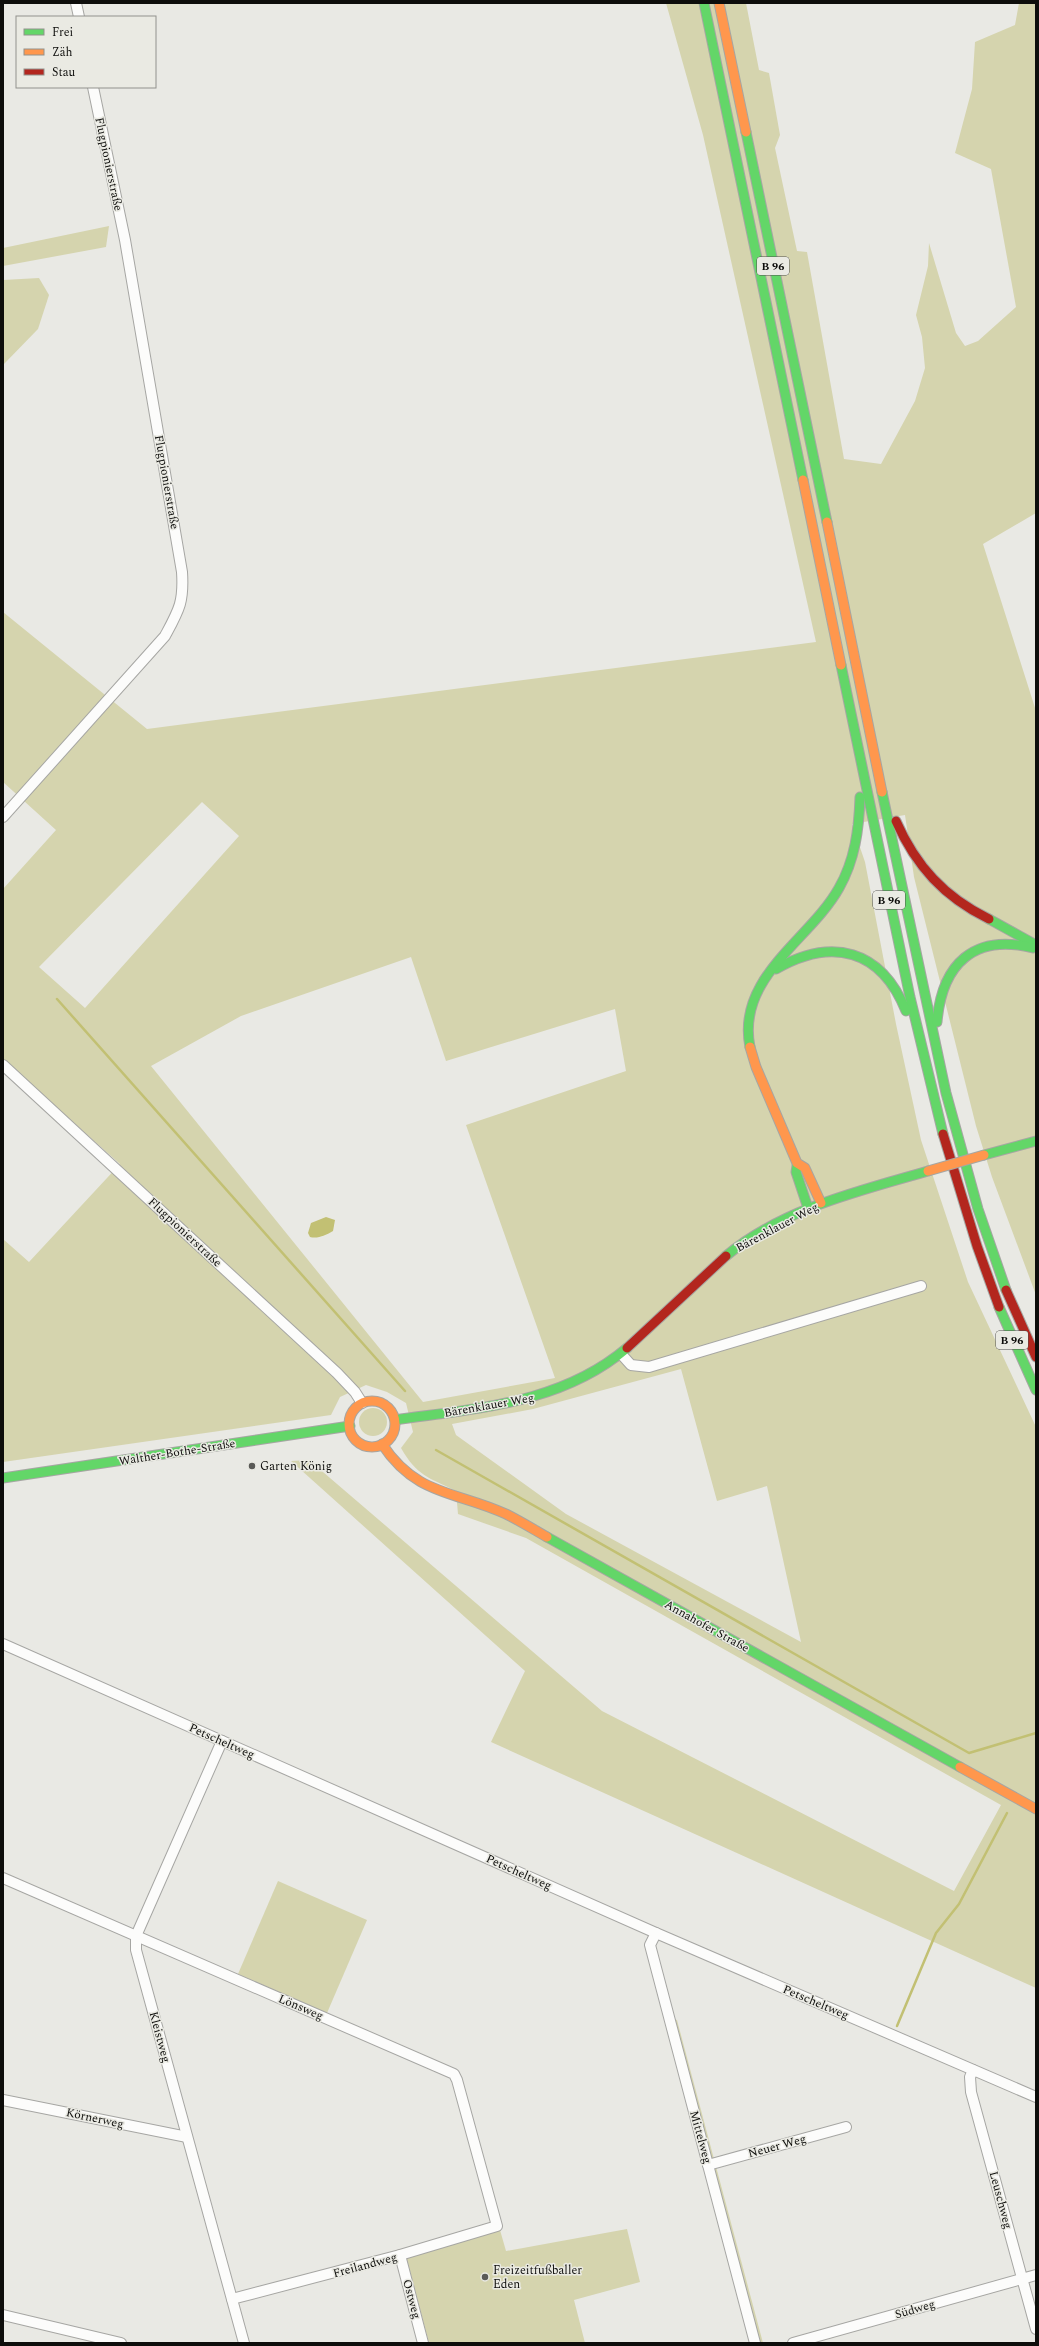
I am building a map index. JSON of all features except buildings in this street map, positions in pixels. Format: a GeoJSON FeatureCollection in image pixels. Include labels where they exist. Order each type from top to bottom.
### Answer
{"type":"FeatureCollection","features":[{"type":"Feature","properties":{"kind":"main road","name":"B 96"},"geometry":{"type":"LineString","coordinates":[[704,3],[860,760],[919,1040],[940,1131],[964,1213],[990,1289],[1036,1390]]}},
{"type":"Feature","properties":{"kind":"main road","name":"B 96"},"geometry":{"type":"LineString","coordinates":[[719,3],[879,777],[954,1128],[978,1211],[1005,1285],[1036,1357]]}},
{"type":"Feature","properties":{"kind":"main road"},"geometry":{"type":"LineString","coordinates":[[808,1208],[796,1172],[797,1163],[754,1061],[748,1036],[749,1018],[755,996],[778,960],[831,902],[853,862],[860,819],[860,760]]}},
{"type":"Feature","properties":{"kind":"main road"},"geometry":{"type":"LineString","coordinates":[[879,777],[902,836],[912,856],[926,873],[963,905],[1019,934],[1036,945]]}},
{"type":"Feature","properties":{"kind":"main road"},"geometry":{"type":"LineString","coordinates":[[937,1054],[937,1016],[939,993],[948,974],[964,957],[982,947],[1006,942],[1036,949]]}},
{"type":"Feature","properties":{"kind":"main road"},"geometry":{"type":"LineString","coordinates":[[769,974],[786,963],[821,950],[840,951],[858,956],[874,965],[891,982],[919,1040]]}},
{"type":"Feature","properties":{"kind":"main road","name":"Bärenklauer Weg"},"geometry":{"type":"LineString","coordinates":[[395,1420],[525,1400],[578,1381],[622,1355],[698,1279],[732,1252],[808,1208],[928,1171],[1036,1141]]}},
{"type":"Feature","properties":{"kind":"main road"},"geometry":{"type":"LineString","coordinates":[[797,1163],[805,1168],[821,1203]]}},
{"type":"Feature","properties":{"kind":"main road"},"geometry":{"type":"LineString","coordinates":[[373,1401],[383,1403],[390,1410],[395,1420],[393,1433],[382,1444],[372,1446],[362,1444],[355,1438],[350,1426],[353,1412],[362,1403],[373,1401]]}},
{"type":"Feature","properties":{"kind":"main road","name":"Walther-Bothe-Straße"},"geometry":{"type":"LineString","coordinates":[[3,1478],[350,1426]]}},
{"type":"Feature","properties":{"kind":"main road","name":"Annahofer Straße"},"geometry":{"type":"LineString","coordinates":[[382,1444],[389,1455],[409,1476],[429,1487],[506,1514],[1036,1809]]}},
{"type":"Feature","properties":{"kind":"street"},"geometry":{"type":"LineString","coordinates":[[76,3],[79,16]]}},
{"type":"Feature","properties":{"kind":"street","name":"Flugpionierstraße"},"geometry":{"type":"LineString","coordinates":[[3,817],[165,636],[175,619],[183,596],[182,572],[126,248],[93,88]]}},
{"type":"Feature","properties":{"kind":"street","name":"Flugpionierstraße"},"geometry":{"type":"LineString","coordinates":[[3,1064],[337,1374],[355,1392],[362,1403]]}},
{"type":"Feature","properties":{"kind":"street"},"geometry":{"type":"LineString","coordinates":[[622,1355],[631,1365],[650,1367],[921,1286]]}},
{"type":"Feature","properties":{"kind":"street","name":"Petscheltweg"},"geometry":{"type":"LineString","coordinates":[[3,1644],[656,1932],[1036,2097]]}},
{"type":"Feature","properties":{"kind":"street","name":"Kleistweg"},"geometry":{"type":"LineString","coordinates":[[222,1741],[136,1936],[136,1950],[244,2343]]}},
{"type":"Feature","properties":{"kind":"street","name":"Lönsweg"},"geometry":{"type":"LineString","coordinates":[[3,1878],[454,2074],[457,2080],[497,2226]]}},
{"type":"Feature","properties":{"kind":"street","name":"Mittelweg"},"geometry":{"type":"LineString","coordinates":[[656,1932],[650,1945],[755,2343]]}},
{"type":"Feature","properties":{"kind":"street","name":"Leuschweg"},"geometry":{"type":"LineString","coordinates":[[973,2070],[970,2077],[971,2092],[1036,2329]]}},
{"type":"Feature","properties":{"kind":"street","name":"Körnerweg"},"geometry":{"type":"LineString","coordinates":[[3,2100],[187,2137]]}},
{"type":"Feature","properties":{"kind":"street","name":"Neuer Weg"},"geometry":{"type":"LineString","coordinates":[[708,2165],[846,2127]]}},
{"type":"Feature","properties":{"kind":"street","name":"Freilandweg"},"geometry":{"type":"LineString","coordinates":[[232,2300],[400,2255],[497,2226]]}},
{"type":"Feature","properties":{"kind":"street","name":"Ostweg"},"geometry":{"type":"LineString","coordinates":[[400,2255],[424,2343]]}},
{"type":"Feature","properties":{"kind":"street","name":"Südweg"},"geometry":{"type":"LineString","coordinates":[[793,2343],[1036,2275]]}},
{"type":"Feature","properties":{"kind":"street"},"geometry":{"type":"LineString","coordinates":[[3,2315],[121,2343]]}},
{"type":"Feature","properties":{"kind":"green space"},"geometry":{"type":"Polygon","coordinates":[[[666,3],[746,3],[759,70],[769,73],[780,135],[775,148],[797,251],[807,252],[844,459],[881,464],[915,401],[925,368],[922,337],[916,315],[928,266],[929,243],[956,333],[965,346],[978,341],[1016,307],[991,169],[955,153],[972,89],[975,42],[1015,25],[1019,3],[1036,3],[1036,513],[983,544],[1036,711],[1036,1295],[992,1177],[976,1126],[914,877],[905,815],[852,824],[865,862],[896,1024],[921,1140],[968,1282],[1036,1427],[1036,1988],[491,1742],[525,1671],[291,1461],[309,1460],[602,1711],[954,1891],[1001,1805],[526,1538],[458,1514],[456,1491],[424,1475],[412,1465],[401,1448],[413,1432],[406,1403],[387,1392],[366,1385],[340,1397],[331,1415],[3,1462],[3,1239],[29,1262],[120,1164],[3,1060],[3,889],[56,830],[3,782],[3,612],[147,729],[816,642],[703,135],[666,3]],[[202,802],[39,967],[85,1008],[239,836],[202,802]],[[411,957],[241,1016],[151,1066],[423,1402],[555,1378],[466,1125],[626,1071],[615,1009],[446,1061],[411,957]],[[681,1369],[533,1409],[452,1424],[456,1435],[566,1514],[801,1642],[767,1486],[717,1501],[681,1369]]]}},
{"type":"Feature","properties":{"kind":"green space"},"geometry":{"type":"Polygon","coordinates":[[[109,226],[106,247],[3,266],[3,248],[109,226]]]}},
{"type":"Feature","properties":{"kind":"green space"},"geometry":{"type":"Polygon","coordinates":[[[39,278],[49,295],[38,329],[3,365],[3,280],[39,278]]]}},
{"type":"Feature","properties":{"kind":"green space"},"geometry":{"type":"Polygon","coordinates":[[[373,1408],[383,1412],[387,1422],[383,1432],[373,1436],[363,1432],[359,1422],[363,1412],[373,1408]]]}},
{"type":"Feature","properties":{"kind":"green space"},"geometry":{"type":"Polygon","coordinates":[[[278,1881],[367,1920],[327,2013],[238,1974],[278,1881]]]}},
{"type":"Feature","properties":{"kind":"green space"},"geometry":{"type":"Polygon","coordinates":[[[664,2016],[677,2020],[763,2343],[751,2343],[664,2016]]]}},
{"type":"Feature","properties":{"kind":"green space"},"geometry":{"type":"Polygon","coordinates":[[[627,2229],[640,2282],[574,2300],[585,2343],[429,2343],[406,2256],[500,2230],[506,2251],[627,2229]]]}},
{"type":"Feature","properties":{"kind":"shaded area"},"geometry":{"type":"Polygon","coordinates":[[[326,1217],[335,1220],[333,1231],[319,1237],[310,1237],[308,1233],[311,1223],[326,1217]]]}},
{"type":"Feature","properties":{"kind":"waterway"},"geometry":{"type":"LineString","coordinates":[[57,999],[405,1391]]}},
{"type":"Feature","properties":{"kind":"waterway"},"geometry":{"type":"LineString","coordinates":[[436,1450],[969,1753],[1036,1733]]}},
{"type":"Feature","properties":{"kind":"waterway"},"geometry":{"type":"LineString","coordinates":[[897,2026],[936,1933],[959,1904],[1007,1813]]}},
{"type":"Feature","properties":{"kind":"traffic: fast"},"geometry":{"type":"LineString","coordinates":[[704,3],[803,480]]}},
{"type":"Feature","properties":{"kind":"traffic: fast"},"geometry":{"type":"LineString","coordinates":[[746,132],[827,522]]}},
{"type":"Feature","properties":{"kind":"traffic: fast"},"geometry":{"type":"LineString","coordinates":[[841,665],[910,997],[943,1134]]}},
{"type":"Feature","properties":{"kind":"traffic: fast"},"geometry":{"type":"LineString","coordinates":[[882,792],[946,1093],[978,1209],[1006,1290]]}},
{"type":"Feature","properties":{"kind":"traffic: fast"},"geometry":{"type":"LineString","coordinates":[[750,1047],[749,1022],[754,1000],[764,980],[778,961],[826,907],[839,888],[849,866],[859,821],[860,797]]}},
{"type":"Feature","properties":{"kind":"traffic: fast"},"geometry":{"type":"LineString","coordinates":[[989,919],[1036,945]]}},
{"type":"Feature","properties":{"kind":"traffic: fast"},"geometry":{"type":"LineString","coordinates":[[937,1022],[940,1002],[946,984],[954,969],[965,958],[978,950],[994,945],[1012,944],[1033,948]]}},
{"type":"Feature","properties":{"kind":"traffic: fast"},"geometry":{"type":"LineString","coordinates":[[776,969],[797,959],[816,953],[835,952],[853,955],[869,962],[883,974],[896,990],[906,1011]]}},
{"type":"Feature","properties":{"kind":"traffic: fast"},"geometry":{"type":"LineString","coordinates":[[984,1155],[1036,1141]]}},
{"type":"Feature","properties":{"kind":"traffic: fast"},"geometry":{"type":"LineString","coordinates":[[797,1166],[796,1172],[808,1208]]}},
{"type":"Feature","properties":{"kind":"traffic: fast"},"geometry":{"type":"LineString","coordinates":[[726,1256],[771,1226],[822,1203],[928,1171]]}},
{"type":"Feature","properties":{"kind":"traffic: fast"},"geometry":{"type":"LineString","coordinates":[[999,1307],[1036,1390]]}},
{"type":"Feature","properties":{"kind":"traffic: fast"},"geometry":{"type":"LineString","coordinates":[[395,1420],[487,1407],[546,1392],[574,1381],[601,1367],[627,1348]]}},
{"type":"Feature","properties":{"kind":"traffic: fast"},"geometry":{"type":"LineString","coordinates":[[3,1478],[350,1426]]}},
{"type":"Feature","properties":{"kind":"traffic: fast"},"geometry":{"type":"LineString","coordinates":[[547,1537],[960,1767]]}},
{"type":"Feature","properties":{"kind":"traffic: slow"},"geometry":{"type":"LineString","coordinates":[[719,3],[746,132]]}},
{"type":"Feature","properties":{"kind":"traffic: slow"},"geometry":{"type":"LineString","coordinates":[[803,480],[841,665]]}},
{"type":"Feature","properties":{"kind":"traffic: slow"},"geometry":{"type":"LineString","coordinates":[[827,522],[882,792]]}},
{"type":"Feature","properties":{"kind":"traffic: slow"},"geometry":{"type":"LineString","coordinates":[[750,1047],[756,1067],[797,1163],[805,1168],[821,1203]]}},
{"type":"Feature","properties":{"kind":"traffic: slow"},"geometry":{"type":"LineString","coordinates":[[928,1171],[984,1155]]}},
{"type":"Feature","properties":{"kind":"traffic: slow"},"geometry":{"type":"LineString","coordinates":[[372,1401],[385,1405],[391,1411],[395,1424],[391,1437],[385,1443],[372,1447],[359,1443],[353,1437],[349,1424],[353,1411],[359,1405],[372,1401]]}},
{"type":"Feature","properties":{"kind":"traffic: slow"},"geometry":{"type":"LineString","coordinates":[[382,1444],[395,1461],[409,1474],[423,1483],[438,1490],[506,1514],[547,1537]]}},
{"type":"Feature","properties":{"kind":"traffic: slow"},"geometry":{"type":"LineString","coordinates":[[960,1767],[1036,1809]]}},
{"type":"Feature","properties":{"kind":"traffic: jam"},"geometry":{"type":"LineString","coordinates":[[896,821],[913,852],[933,879],[958,901],[989,919]]}},
{"type":"Feature","properties":{"kind":"traffic: jam"},"geometry":{"type":"LineString","coordinates":[[943,1134],[977,1246],[999,1307]]}},
{"type":"Feature","properties":{"kind":"traffic: jam"},"geometry":{"type":"LineString","coordinates":[[627,1348],[726,1256]]}},
{"type":"Feature","properties":{"kind":"traffic: jam"},"geometry":{"type":"LineString","coordinates":[[1006,1290],[1036,1357]]}},
{"type":"Feature","properties":{"kind":"place","name":"Garten König"},"geometry":{"type":"Point","coordinates":[252,1466]}},
{"type":"Feature","properties":{"kind":"place","name":"Freizeitfußballer Eden"},"geometry":{"type":"Point","coordinates":[485,2277]}}]}
